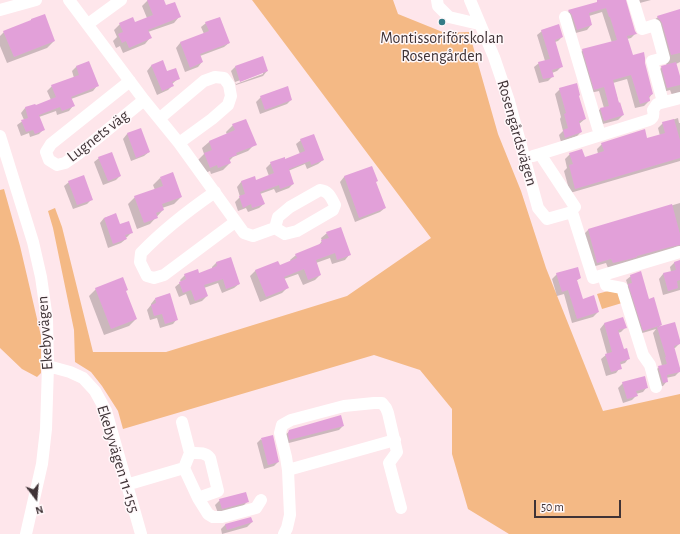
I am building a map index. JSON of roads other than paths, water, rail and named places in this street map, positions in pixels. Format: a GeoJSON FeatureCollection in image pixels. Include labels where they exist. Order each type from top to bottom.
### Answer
{"type":"FeatureCollection","features":[{"type":"Feature","properties":{"kind":"street"},"geometry":{"type":"LineString","coordinates":[[0,10],[36,0]]}},
{"type":"Feature","properties":{"kind":"street","name":"Lugnets väg"},"geometry":{"type":"LineString","coordinates":[[70,0],[144,100],[179,143],[244,233],[253,236],[275,228]]}},
{"type":"Feature","properties":{"kind":"street"},"geometry":{"type":"LineString","coordinates":[[88,24],[121,0]]}},
{"type":"Feature","properties":{"kind":"street"},"geometry":{"type":"LineString","coordinates":[[437,0],[438,6],[449,17],[479,24]]}},
{"type":"Feature","properties":{"kind":"street","name":"Rosengårdsvägen"},"geometry":{"type":"LineString","coordinates":[[470,0],[494,57],[509,101],[538,208],[547,219],[573,209]]}},
{"type":"Feature","properties":{"kind":"street"},"geometry":{"type":"LineString","coordinates":[[633,0],[642,29],[655,26],[664,58],[652,61],[663,102]]}},
{"type":"Feature","properties":{"kind":"street"},"geometry":{"type":"LineString","coordinates":[[565,17],[600,135]]}},
{"type":"Feature","properties":{"kind":"street"},"geometry":{"type":"LineString","coordinates":[[160,118],[204,81],[215,77],[224,78],[229,85],[231,96],[228,105],[212,119],[179,143]]}},
{"type":"Feature","properties":{"kind":"street","name":"Lugnets väg"},"geometry":{"type":"LineString","coordinates":[[130,80],[51,144],[46,152],[49,160],[57,165],[65,163],[144,100]]}},
{"type":"Feature","properties":{"kind":"street"},"geometry":{"type":"LineString","coordinates":[[525,158],[652,119],[654,115],[653,110],[657,104],[680,98]]}},
{"type":"Feature","properties":{"kind":"street","name":"Ekebyvägen"},"geometry":{"type":"LineString","coordinates":[[0,136],[35,249],[47,319],[48,366],[46,429],[42,464],[26,534]]}},
{"type":"Feature","properties":{"kind":"street"},"geometry":{"type":"LineString","coordinates":[[540,154],[573,209],[593,278],[680,252]]}},
{"type":"Feature","properties":{"kind":"street"},"geometry":{"type":"LineString","coordinates":[[320,190],[323,190],[331,196],[335,205],[333,210],[297,231],[284,234],[275,228],[278,217],[290,206],[320,190]]}},
{"type":"Feature","properties":{"kind":"street"},"geometry":{"type":"LineString","coordinates":[[215,192],[196,205],[140,253],[140,262],[147,276],[154,278],[164,275],[236,222]]}},
{"type":"Feature","properties":{"kind":"street"},"geometry":{"type":"LineString","coordinates":[[603,275],[606,285],[622,288],[643,356],[650,365],[656,387]]}},
{"type":"Feature","properties":{"kind":"street","name":"Ekebyvägen 11-155"},"geometry":{"type":"LineString","coordinates":[[48,366],[70,372],[83,378],[95,391],[106,411],[141,534]]}},
{"type":"Feature","properties":{"kind":"street"},"geometry":{"type":"LineString","coordinates":[[284,534],[290,515],[288,470],[280,433],[282,425],[291,420],[344,406],[382,403],[386,408],[397,452],[389,463],[401,508]]}},
{"type":"Feature","properties":{"kind":"street"},"geometry":{"type":"LineString","coordinates":[[182,422],[190,453],[184,468],[198,498],[208,514],[217,518],[222,517],[256,508],[261,500]]}},
{"type":"Feature","properties":{"kind":"street"},"geometry":{"type":"LineString","coordinates":[[288,470],[394,440]]}},
{"type":"Feature","properties":{"kind":"street"},"geometry":{"type":"LineString","coordinates":[[190,453],[203,453],[210,458],[218,491],[198,498]]}},
{"type":"Feature","properties":{"kind":"street"},"geometry":{"type":"LineString","coordinates":[[126,485],[184,468]]}},
{"type":"Feature","properties":{"kind":"place","name":"Montissoriförskolan Rosengården"},"geometry":{"type":"Point","coordinates":[442,22]}}]}
